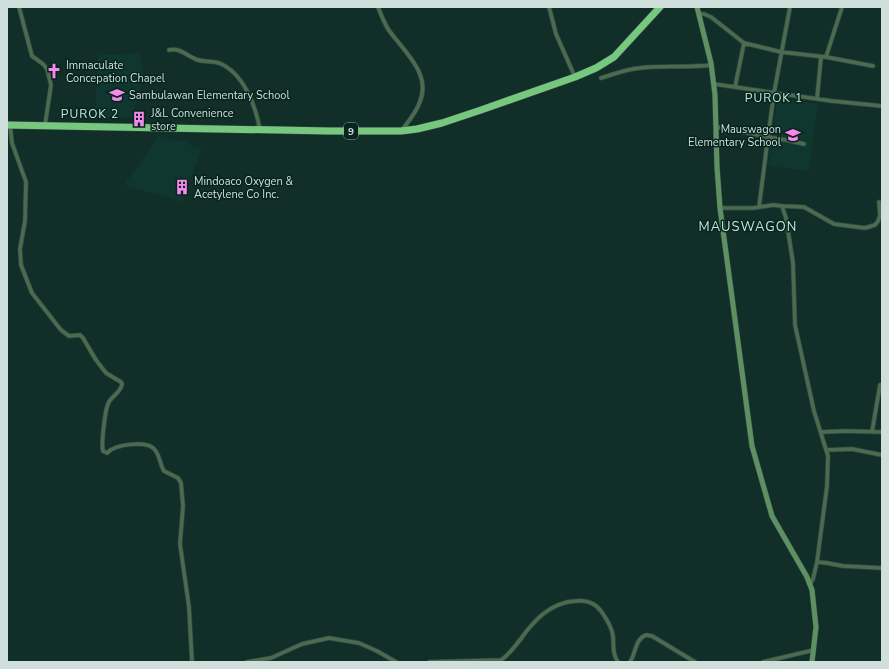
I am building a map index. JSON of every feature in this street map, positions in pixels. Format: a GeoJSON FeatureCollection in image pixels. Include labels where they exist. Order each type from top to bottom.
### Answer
{"type":"FeatureCollection","features":[{"type":"Feature","properties":{"kind":"highway","name":"9"},"geometry":{"type":"LineString","coordinates":[[9,125],[401,131],[442,123],[575,77],[608,61],[631,39],[660,7]]}},
{"type":"Feature","properties":{"kind":"street"},"geometry":{"type":"LineString","coordinates":[[19,7],[32,56],[47,69],[50,79],[51,85],[45,125]]}},
{"type":"Feature","properties":{"kind":"street"},"geometry":{"type":"LineString","coordinates":[[378,7],[387,28],[409,54],[421,78],[422,92],[419,104],[401,131]]}},
{"type":"Feature","properties":{"kind":"street"},"geometry":{"type":"LineString","coordinates":[[549,7],[556,34],[575,77]]}},
{"type":"Feature","properties":{"kind":"street"},"geometry":{"type":"LineString","coordinates":[[697,7],[714,84],[720,208],[754,456],[772,516],[810,584],[813,595],[816,627],[812,662]]}},
{"type":"Feature","properties":{"kind":"street"},"geometry":{"type":"LineString","coordinates":[[759,207],[774,94],[790,7]]}},
{"type":"Feature","properties":{"kind":"street"},"geometry":{"type":"LineString","coordinates":[[817,99],[823,57],[842,7]]}},
{"type":"Feature","properties":{"kind":"street"},"geometry":{"type":"LineString","coordinates":[[699,14],[711,16],[744,43],[781,52],[823,57],[874,66]]}},
{"type":"Feature","properties":{"kind":"street"},"geometry":{"type":"LineString","coordinates":[[735,87],[744,43]]}},
{"type":"Feature","properties":{"kind":"street"},"geometry":{"type":"LineString","coordinates":[[169,50],[179,50],[199,60],[208,60],[220,63],[230,68],[256,110],[260,130]]}},
{"type":"Feature","properties":{"kind":"street"},"geometry":{"type":"LineString","coordinates":[[601,78],[615,73],[642,68],[711,65]]}},
{"type":"Feature","properties":{"kind":"street"},"geometry":{"type":"LineString","coordinates":[[714,84],[774,94],[882,106]]}},
{"type":"Feature","properties":{"kind":"street"},"geometry":{"type":"LineString","coordinates":[[9,125],[12,143],[26,182],[25,221],[20,249],[20,258],[30,290],[61,330],[69,336],[80,335],[106,373],[122,384],[120,390],[108,404],[103,438],[103,451],[107,453],[114,448],[126,445],[149,446],[156,451],[164,471],[178,478],[181,483],[183,506],[180,544],[189,607],[192,662]]}},
{"type":"Feature","properties":{"kind":"street"},"geometry":{"type":"LineString","coordinates":[[717,127],[804,144]]}},
{"type":"Feature","properties":{"kind":"street"},"geometry":{"type":"LineString","coordinates":[[720,208],[782,206],[804,207],[834,224],[865,228],[875,225],[878,221],[880,216],[879,202]]}},
{"type":"Feature","properties":{"kind":"street"},"geometry":{"type":"LineString","coordinates":[[782,206],[786,218],[793,263],[795,325],[814,411],[826,450],[828,463],[827,486],[817,562],[813,579],[810,584]]}},
{"type":"Feature","properties":{"kind":"street"},"geometry":{"type":"LineString","coordinates":[[872,432],[880,385]]}},
{"type":"Feature","properties":{"kind":"street"},"geometry":{"type":"LineString","coordinates":[[821,432],[846,430],[882,432]]}},
{"type":"Feature","properties":{"kind":"street"},"geometry":{"type":"LineString","coordinates":[[826,450],[852,449],[882,455]]}},
{"type":"Feature","properties":{"kind":"street"},"geometry":{"type":"LineString","coordinates":[[817,562],[843,566],[882,568]]}},
{"type":"Feature","properties":{"kind":"street"},"geometry":{"type":"LineString","coordinates":[[429,662],[501,660],[547,610],[567,602],[581,600],[596,605],[609,623],[613,635],[613,651],[618,662]]}},
{"type":"Feature","properties":{"kind":"street"},"geometry":{"type":"LineString","coordinates":[[630,662],[637,642],[640,638],[646,635],[652,636],[696,662]]}},
{"type":"Feature","properties":{"kind":"street"},"geometry":{"type":"LineString","coordinates":[[247,662],[271,658],[302,644],[329,638],[359,643],[380,652],[396,662]]}},
{"type":"Feature","properties":{"kind":"street"},"geometry":{"type":"LineString","coordinates":[[763,662],[814,650]]}},
{"type":"Feature","properties":{"kind":"shaded area","name":"Sambulawan Elementary School"},"geometry":{"type":"Polygon","coordinates":[[[140,53],[143,74],[133,118],[95,117],[98,55],[140,53]]]}},
{"type":"Feature","properties":{"kind":"shaded area","name":"Mauswagon Elementary School"},"geometry":{"type":"Polygon","coordinates":[[[777,99],[818,104],[809,171],[768,166],[777,99]]]}},
{"type":"Feature","properties":{"kind":"shaded area"},"geometry":{"type":"Polygon","coordinates":[[[159,135],[181,142],[187,137],[187,144],[202,149],[182,202],[124,185],[159,135]]]}},
{"type":"Feature","properties":{"kind":"place","name":"Immaculate Concepation Chapel"},"geometry":{"type":"Point","coordinates":[54,71]}},
{"type":"Feature","properties":{"kind":"place","name":"Sambulawan Elementary School"},"geometry":{"type":"Point","coordinates":[117,95]}},
{"type":"Feature","properties":{"kind":"place","name":"J&L Convenience store"},"geometry":{"type":"Point","coordinates":[139,119]}},
{"type":"Feature","properties":{"kind":"place","name":"Mauswagon Elementary School"},"geometry":{"type":"Point","coordinates":[793,135]}},
{"type":"Feature","properties":{"kind":"place","name":"Mindoaco Oxygen & Acetylene Co Inc."},"geometry":{"type":"Point","coordinates":[182,187]}},
{"type":"Feature","properties":{"kind":"district","name":"PUROK 1"},"geometry":{"type":"Point","coordinates":[774,98]}},
{"type":"Feature","properties":{"kind":"district","name":"PUROK 2"},"geometry":{"type":"Point","coordinates":[90,114]}},
{"type":"Feature","properties":{"kind":"district","name":"MAUSWAGON"},"geometry":{"type":"Point","coordinates":[748,226]}}]}
